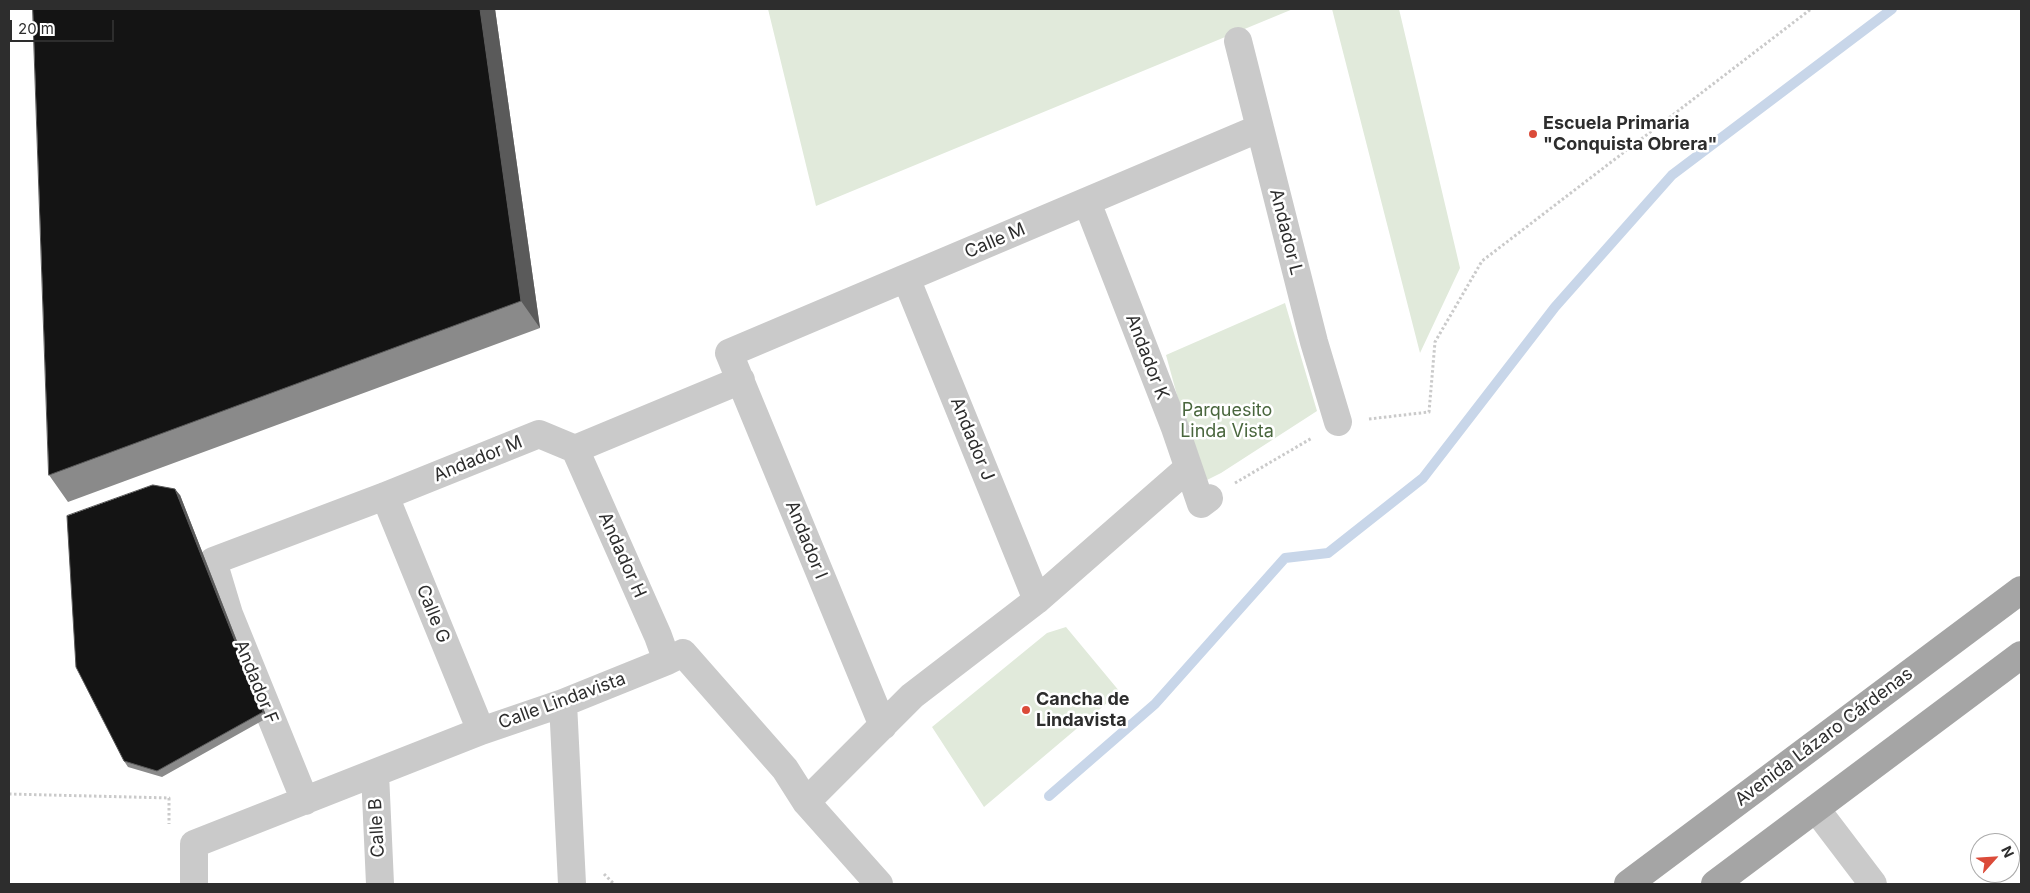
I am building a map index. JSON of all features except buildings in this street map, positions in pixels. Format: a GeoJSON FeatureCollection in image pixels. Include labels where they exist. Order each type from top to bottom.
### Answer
{"type":"FeatureCollection","features":[{"type":"Feature","properties":{"kind":"main road","name":"Avenida Lázaro Cárdenas"},"geometry":{"type":"LineString","coordinates":[[1628,884],[2021,590]]}},
{"type":"Feature","properties":{"kind":"main road"},"geometry":{"type":"LineString","coordinates":[[1715,884],[2021,655]]}},
{"type":"Feature","properties":{"kind":"street","name":"Andador L"},"geometry":{"type":"LineString","coordinates":[[1238,41],[1314,342],[1338,422]]}},
{"type":"Feature","properties":{"kind":"street","name":"Calle M"},"geometry":{"type":"LineString","coordinates":[[730,353],[1260,128]]}},
{"type":"Feature","properties":{"kind":"street","name":"Andador K"},"geometry":{"type":"LineString","coordinates":[[1087,202],[1175,428],[1201,504],[1209,498]]}},
{"type":"Feature","properties":{"kind":"street","name":"Andador J"},"geometry":{"type":"LineString","coordinates":[[906,278],[1037,600]]}},
{"type":"Feature","properties":{"kind":"street","name":"Andador I"},"geometry":{"type":"LineString","coordinates":[[730,353],[883,726]]}},
{"type":"Feature","properties":{"kind":"street"},"geometry":{"type":"LineString","coordinates":[[575,449],[741,380]]}},
{"type":"Feature","properties":{"kind":"street","name":"Andador M"},"geometry":{"type":"LineString","coordinates":[[213,561],[385,496],[539,434],[575,449]]}},
{"type":"Feature","properties":{"kind":"street","name":"Andador H"},"geometry":{"type":"LineString","coordinates":[[575,449],[658,636],[667,661]]}},
{"type":"Feature","properties":{"kind":"street"},"geometry":{"type":"LineString","coordinates":[[806,802],[912,696],[1037,600],[1188,468]]}},
{"type":"Feature","properties":{"kind":"street","name":"Calle G"},"geometry":{"type":"LineString","coordinates":[[385,496],[481,731]]}},
{"type":"Feature","properties":{"kind":"street","name":"Andador F"},"geometry":{"type":"LineString","coordinates":[[213,561],[229,614],[304,801]]}},
{"type":"Feature","properties":{"kind":"street","name":"Calle Lindavista"},"geometry":{"type":"LineString","coordinates":[[194,844],[481,731],[563,703],[683,653],[785,769],[806,802],[879,884]]}},
{"type":"Feature","properties":{"kind":"street"},"geometry":{"type":"LineString","coordinates":[[563,703],[572,884]]}},
{"type":"Feature","properties":{"kind":"street","name":"Calle B"},"geometry":{"type":"LineString","coordinates":[[375,773],[380,884]]}},
{"type":"Feature","properties":{"kind":"street"},"geometry":{"type":"LineString","coordinates":[[1816,809],[1873,884]]}},
{"type":"Feature","properties":{"kind":"street"},"geometry":{"type":"LineString","coordinates":[[194,844],[194,884]]}},
{"type":"Feature","properties":{"kind":"path"},"geometry":{"type":"LineString","coordinates":[[1209,498],[1338,422],[1429,412],[1435,342],[1482,261],[1811,9]]}},
{"type":"Feature","properties":{"kind":"path"},"geometry":{"type":"LineString","coordinates":[[9,794],[170,798],[168,835],[194,844]]}},
{"type":"Feature","properties":{"kind":"green space"},"geometry":{"type":"Polygon","coordinates":[[[768,9],[1293,9],[816,206],[768,9]]]}},
{"type":"Feature","properties":{"kind":"green space"},"geometry":{"type":"Polygon","coordinates":[[[1332,9],[1399,9],[1460,268],[1420,353],[1332,9]]]}},
{"type":"Feature","properties":{"kind":"green space","name":"Parquesito Linda Vista"},"geometry":{"type":"Polygon","coordinates":[[[1285,303],[1317,411],[1221,473],[1201,483],[1166,355],[1285,303]]]}},
{"type":"Feature","properties":{"kind":"green space","name":"Cancha de Lindavista"},"geometry":{"type":"Polygon","coordinates":[[[1066,627],[1120,692],[984,807],[932,727],[1047,633],[1066,627]]]}},
{"type":"Feature","properties":{"kind":"waterway"},"geometry":{"type":"LineString","coordinates":[[1049,796],[1155,704],[1285,558],[1328,553],[1423,478],[1555,307],[1672,175],[1892,9]]}},
{"type":"Feature","properties":{"kind":"place","name":"Escuela Primaria \"Conquista Obrera\""},"geometry":{"type":"Point","coordinates":[1533,134]}},
{"type":"Feature","properties":{"kind":"place","name":"Cancha de Lindavista"},"geometry":{"type":"Point","coordinates":[1026,710]}}]}
